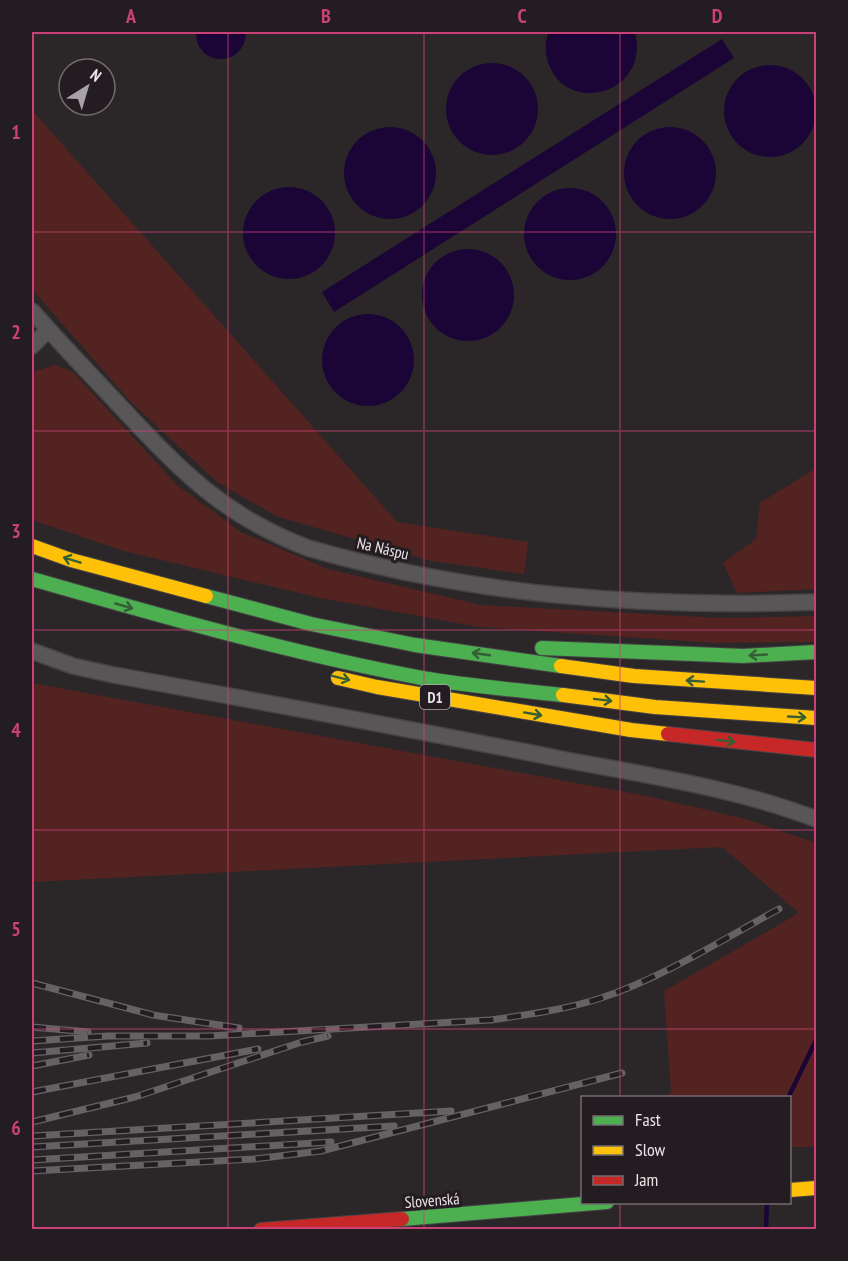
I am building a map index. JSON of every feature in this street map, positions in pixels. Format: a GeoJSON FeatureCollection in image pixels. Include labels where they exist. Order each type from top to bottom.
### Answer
{"type":"FeatureCollection","features":[{"type":"Feature","properties":{"kind":"main road"},"geometry":{"type":"LineString","coordinates":[[32,546],[71,560],[311,624],[415,645],[634,676],[816,688]]}},
{"type":"Feature","properties":{"kind":"main road","name":"D1"},"geometry":{"type":"LineString","coordinates":[[32,579],[175,620],[306,653],[424,678],[656,707],[816,717]]}},
{"type":"Feature","properties":{"kind":"main road"},"geometry":{"type":"LineString","coordinates":[[169,587],[363,620]]}},
{"type":"Feature","properties":{"kind":"main road","name":"D1"},"geometry":{"type":"LineString","coordinates":[[67,590],[104,612]]}},
{"type":"Feature","properties":{"kind":"main road"},"geometry":{"type":"LineString","coordinates":[[466,638],[512,646],[743,656],[816,652]]}},
{"type":"Feature","properties":{"kind":"main road","name":"D1"},"geometry":{"type":"LineString","coordinates":[[320,673],[377,687],[631,730],[816,750]]}},
{"type":"Feature","properties":{"kind":"main road"},"geometry":{"type":"LineString","coordinates":[[791,1190],[816,1188]]}},
{"type":"Feature","properties":{"kind":"main road","name":"Slovenská"},"geometry":{"type":"LineString","coordinates":[[261,1230],[594,1204]]}},
{"type":"Feature","properties":{"kind":"street","name":"Na Náspu"},"geometry":{"type":"LineString","coordinates":[[32,311],[189,478],[240,515],[268,531],[308,548],[438,579],[555,595],[671,604],[816,602]]}},
{"type":"Feature","properties":{"kind":"street"},"geometry":{"type":"LineString","coordinates":[[32,346],[48,330]]}},
{"type":"Feature","properties":{"kind":"street"},"geometry":{"type":"LineString","coordinates":[[32,651],[73,666],[114,675],[698,786],[765,802],[816,819]]}},
{"type":"Feature","properties":{"kind":"shaded area"},"geometry":{"type":"Polygon","coordinates":[[[196,32],[246,32],[244,44],[238,53],[220,59],[203,52],[198,44],[196,32]]]}},
{"type":"Feature","properties":{"kind":"shaded area"},"geometry":{"type":"Polygon","coordinates":[[[549,32],[635,32],[636,54],[630,71],[618,84],[603,91],[586,93],[570,89],[556,77],[547,59],[546,45],[549,32]]]}},
{"type":"Feature","properties":{"kind":"shaded area"},"geometry":{"type":"Polygon","coordinates":[[[722,39],[734,58],[334,312],[322,292],[722,39]]]}},
{"type":"Feature","properties":{"kind":"shaded area"},"geometry":{"type":"Polygon","coordinates":[[[492,63],[510,67],[524,77],[534,91],[538,109],[534,127],[524,141],[510,151],[492,155],[474,151],[460,141],[450,127],[446,109],[450,91],[460,77],[474,67],[492,63]]]}},
{"type":"Feature","properties":{"kind":"shaded area"},"geometry":{"type":"Polygon","coordinates":[[[770,65],[788,69],[802,79],[812,93],[816,111],[812,129],[802,143],[788,153],[770,157],[752,153],[738,143],[728,129],[724,111],[728,93],[738,79],[752,69],[770,65]]]}},
{"type":"Feature","properties":{"kind":"shaded area"},"geometry":{"type":"Polygon","coordinates":[[[32,110],[397,522],[528,542],[524,574],[432,561],[278,517],[217,482],[131,402],[32,289],[32,110]]]}},
{"type":"Feature","properties":{"kind":"shaded area"},"geometry":{"type":"Polygon","coordinates":[[[390,127],[408,131],[422,141],[432,155],[436,173],[432,191],[422,205],[408,215],[390,219],[372,215],[358,205],[348,191],[344,173],[348,155],[358,141],[372,131],[390,127]]]}},
{"type":"Feature","properties":{"kind":"shaded area"},"geometry":{"type":"Polygon","coordinates":[[[670,127],[696,135],[708,147],[716,173],[708,199],[696,211],[670,219],[644,211],[632,199],[624,173],[632,147],[644,135],[670,127]]]}},
{"type":"Feature","properties":{"kind":"shaded area"},"geometry":{"type":"Polygon","coordinates":[[[289,187],[315,195],[327,207],[335,233],[327,259],[315,271],[289,279],[263,271],[251,259],[243,233],[251,207],[263,195],[289,187]]]}},
{"type":"Feature","properties":{"kind":"shaded area"},"geometry":{"type":"Polygon","coordinates":[[[570,188],[588,192],[602,202],[612,216],[616,234],[612,252],[602,266],[588,276],[570,280],[552,276],[538,266],[528,252],[524,234],[528,216],[538,202],[552,192],[570,188]]]}},
{"type":"Feature","properties":{"kind":"shaded area"},"geometry":{"type":"Polygon","coordinates":[[[468,249],[494,257],[506,269],[514,295],[506,321],[494,333],[468,341],[442,333],[430,321],[422,295],[430,269],[442,257],[468,249]]]}},
{"type":"Feature","properties":{"kind":"shaded area"},"geometry":{"type":"Polygon","coordinates":[[[368,314],[394,322],[406,334],[414,360],[406,386],[394,398],[368,406],[342,398],[330,386],[322,360],[330,334],[342,322],[368,314]]]}},
{"type":"Feature","properties":{"kind":"shaded area"},"geometry":{"type":"Polygon","coordinates":[[[55,365],[73,372],[177,485],[241,532],[328,569],[481,605],[721,618],[816,616],[816,642],[713,643],[479,627],[320,598],[124,551],[32,520],[32,372],[55,365]]]}},
{"type":"Feature","properties":{"kind":"shaded area"},"geometry":{"type":"Polygon","coordinates":[[[816,468],[816,589],[737,593],[723,563],[756,539],[760,503],[816,468]]]}},
{"type":"Feature","properties":{"kind":"shaded area"},"geometry":{"type":"Polygon","coordinates":[[[32,683],[647,796],[746,819],[816,843],[816,1147],[791,1147],[791,1096],[665,1096],[671,1092],[664,991],[799,913],[722,847],[32,882],[32,683]]]}},
{"type":"Feature","properties":{"kind":"waterway"},"geometry":{"type":"LineString","coordinates":[[789,1096],[816,1040]]}},
{"type":"Feature","properties":{"kind":"waterway"},"geometry":{"type":"LineString","coordinates":[[766,1230],[767,1204]]}},
{"type":"Feature","properties":{"kind":"railway"},"geometry":{"type":"LineString","coordinates":[[32,1041],[108,1036],[209,1036],[490,1020],[544,1012],[598,999],[645,981],[779,909]]}},
{"type":"Feature","properties":{"kind":"railway"},"geometry":{"type":"LineString","coordinates":[[32,983],[153,1015],[239,1028]]}},
{"type":"Feature","properties":{"kind":"railway"},"geometry":{"type":"LineString","coordinates":[[32,1027],[88,1032]]}},
{"type":"Feature","properties":{"kind":"railway"},"geometry":{"type":"LineString","coordinates":[[32,1122],[135,1097],[302,1042],[328,1036]]}},
{"type":"Feature","properties":{"kind":"railway"},"geometry":{"type":"LineString","coordinates":[[32,1053],[147,1043]]}},
{"type":"Feature","properties":{"kind":"railway"},"geometry":{"type":"LineString","coordinates":[[32,1092],[258,1049]]}},
{"type":"Feature","properties":{"kind":"railway"},"geometry":{"type":"LineString","coordinates":[[32,1066],[89,1055]]}},
{"type":"Feature","properties":{"kind":"railway"},"geometry":{"type":"LineString","coordinates":[[32,1171],[254,1159],[321,1151],[622,1073]]}},
{"type":"Feature","properties":{"kind":"railway"},"geometry":{"type":"LineString","coordinates":[[32,1136],[451,1111]]}},
{"type":"Feature","properties":{"kind":"railway"},"geometry":{"type":"LineString","coordinates":[[32,1147],[394,1126]]}},
{"type":"Feature","properties":{"kind":"railway"},"geometry":{"type":"LineString","coordinates":[[32,1160],[331,1142]]}},
{"type":"Feature","properties":{"kind":"traffic: fast"},"geometry":{"type":"LineString","coordinates":[[32,579],[226,633],[373,668],[457,683],[563,695]]}},
{"type":"Feature","properties":{"kind":"traffic: fast"},"geometry":{"type":"LineString","coordinates":[[206,596],[311,624],[415,645],[561,666]]}},
{"type":"Feature","properties":{"kind":"traffic: fast"},"geometry":{"type":"LineString","coordinates":[[542,648],[743,656],[816,652]]}},
{"type":"Feature","properties":{"kind":"traffic: fast"},"geometry":{"type":"LineString","coordinates":[[402,1219],[583,1204]]}},
{"type":"Feature","properties":{"kind":"traffic: slow"},"geometry":{"type":"LineString","coordinates":[[32,546],[71,560],[206,596]]}},
{"type":"Feature","properties":{"kind":"traffic: slow"},"geometry":{"type":"LineString","coordinates":[[561,666],[634,676],[816,688]]}},
{"type":"Feature","properties":{"kind":"traffic: slow"},"geometry":{"type":"LineString","coordinates":[[338,678],[377,687],[631,730],[668,734]]}},
{"type":"Feature","properties":{"kind":"traffic: slow"},"geometry":{"type":"LineString","coordinates":[[563,695],[655,707],[816,718]]}},
{"type":"Feature","properties":{"kind":"traffic: slow"},"geometry":{"type":"LineString","coordinates":[[791,1190],[816,1188]]}},
{"type":"Feature","properties":{"kind":"traffic: jam"},"geometry":{"type":"LineString","coordinates":[[668,734],[816,750]]}},
{"type":"Feature","properties":{"kind":"traffic: jam"},"geometry":{"type":"LineString","coordinates":[[261,1230],[402,1219]]}}]}
